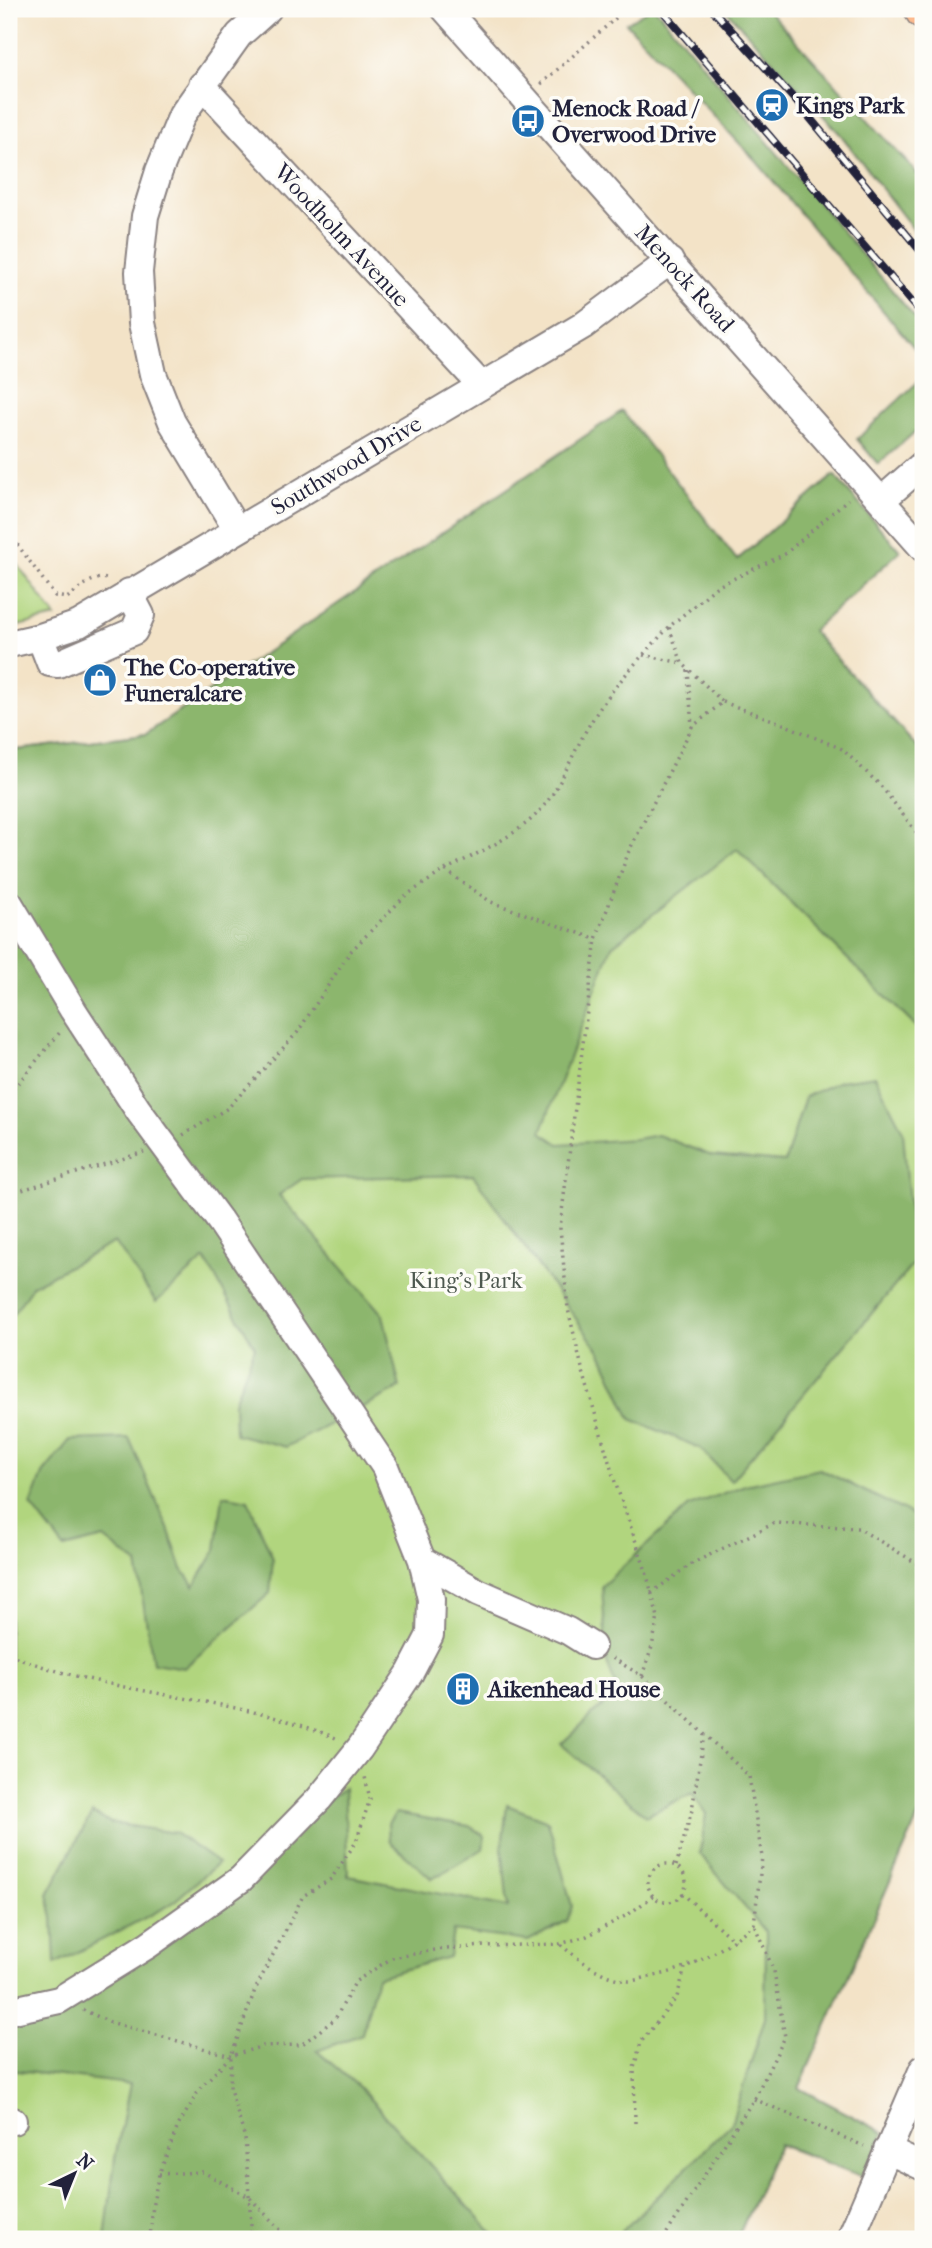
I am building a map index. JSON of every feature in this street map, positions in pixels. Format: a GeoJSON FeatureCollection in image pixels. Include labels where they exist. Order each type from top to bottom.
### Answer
{"type":"FeatureCollection","features":[{"type":"Feature","properties":{"kind":"street"},"geometry":{"type":"LineString","coordinates":[[237,530],[172,422],[153,374],[142,323],[139,272],[145,216],[159,171],[182,115],[239,35],[268,9]]}},
{"type":"Feature","properties":{"kind":"street","name":"Menock Road"},"geometry":{"type":"LineString","coordinates":[[445,9],[923,548]]}},
{"type":"Feature","properties":{"kind":"street","name":"Woodholm Avenue"},"geometry":{"type":"LineString","coordinates":[[202,85],[481,385]]}},
{"type":"Feature","properties":{"kind":"street","name":"Southwood Drive"},"geometry":{"type":"LineString","coordinates":[[9,644],[79,624],[584,325],[670,261]]}},
{"type":"Feature","properties":{"kind":"street"},"geometry":{"type":"LineString","coordinates":[[882,500],[923,464]]}},
{"type":"Feature","properties":{"kind":"street"},"geometry":{"type":"LineString","coordinates":[[9,903],[75,1014],[138,1110],[220,1221],[385,1467],[422,1560],[431,1599],[430,1635],[410,1673],[360,1748],[319,1799],[242,1879],[148,1945],[59,2000],[9,2011]]}},
{"type":"Feature","properties":{"kind":"street"},"geometry":{"type":"LineString","coordinates":[[422,1560],[478,1592],[568,1631],[592,1646]]}},
{"type":"Feature","properties":{"kind":"street"},"geometry":{"type":"LineString","coordinates":[[850,2239],[923,2069]]}},
{"type":"Feature","properties":{"kind":"street"},"geometry":{"type":"LineString","coordinates":[[886,2153],[923,2167]]}},
{"type":"Feature","properties":{"kind":"path"},"geometry":{"type":"LineString","coordinates":[[524,99],[626,9]]}},
{"type":"Feature","properties":{"kind":"path"},"geometry":{"type":"LineString","coordinates":[[9,1194],[165,1146],[228,1108],[297,1033],[350,952],[405,896],[445,870],[492,846],[530,820],[547,801],[591,722],[620,681],[669,627],[716,587],[785,554],[846,499],[882,500]]}},
{"type":"Feature","properties":{"kind":"path"},"geometry":{"type":"LineString","coordinates":[[9,533],[55,597],[67,598],[93,579],[104,577],[140,586]]}},
{"type":"Feature","properties":{"kind":"path"},"geometry":{"type":"LineString","coordinates":[[669,627],[682,663]]}},
{"type":"Feature","properties":{"kind":"path"},"geometry":{"type":"LineString","coordinates":[[643,655],[682,663],[723,702],[842,749],[881,786],[923,841]]}},
{"type":"Feature","properties":{"kind":"path"},"geometry":{"type":"LineString","coordinates":[[688,668],[692,727]]}},
{"type":"Feature","properties":{"kind":"path"},"geometry":{"type":"LineString","coordinates":[[642,1676],[658,1617],[582,1368],[568,1308],[560,1228],[596,939],[629,851],[692,727],[723,702]]}},
{"type":"Feature","properties":{"kind":"path"},"geometry":{"type":"LineString","coordinates":[[445,870],[491,902],[596,939]]}},
{"type":"Feature","properties":{"kind":"path"},"geometry":{"type":"LineString","coordinates":[[9,1094],[75,1014]]}},
{"type":"Feature","properties":{"kind":"path"},"geometry":{"type":"LineString","coordinates":[[652,1593],[693,1563],[775,1523],[858,1528],[923,1567]]}},
{"type":"Feature","properties":{"kind":"path"},"geometry":{"type":"LineString","coordinates":[[592,1646],[642,1676],[749,1776],[762,1857],[754,1924],[775,1971],[785,2037],[754,2099],[663,2239]]}},
{"type":"Feature","properties":{"kind":"path"},"geometry":{"type":"LineString","coordinates":[[9,1654],[39,1667],[84,1679],[216,1704],[308,1726],[360,1748],[370,1800],[356,1842],[331,1879],[303,1896],[255,1990],[231,2056],[230,2090],[245,2138],[252,2239]]}},
{"type":"Feature","properties":{"kind":"path"},"geometry":{"type":"LineString","coordinates":[[676,1866],[692,1810],[704,1735]]}},
{"type":"Feature","properties":{"kind":"path"},"geometry":{"type":"LineString","coordinates":[[665,1864],[676,1866],[684,1875],[685,1888],[682,1893],[668,1902],[653,1896],[648,1885],[650,1872],[665,1864]]}},
{"type":"Feature","properties":{"kind":"path"},"geometry":{"type":"LineString","coordinates":[[682,1893],[734,1941]]}},
{"type":"Feature","properties":{"kind":"path"},"geometry":{"type":"LineString","coordinates":[[150,2239],[159,2174],[178,2126],[201,2087],[231,2056],[262,2046],[302,2045],[334,2019],[356,1980],[392,1958],[435,1950],[561,1944],[587,1936],[629,1914],[653,1896]]}},
{"type":"Feature","properties":{"kind":"path"},"geometry":{"type":"LineString","coordinates":[[561,1944],[582,1963],[628,1981],[657,1976],[701,1962],[734,1941],[754,1924]]}},
{"type":"Feature","properties":{"kind":"path"},"geometry":{"type":"LineString","coordinates":[[635,2123],[634,2068],[642,2042],[677,1997],[685,1968]]}},
{"type":"Feature","properties":{"kind":"path"},"geometry":{"type":"LineString","coordinates":[[59,2000],[110,2022],[231,2056]]}},
{"type":"Feature","properties":{"kind":"path"},"geometry":{"type":"LineString","coordinates":[[754,2099],[886,2153]]}},
{"type":"Feature","properties":{"kind":"path"},"geometry":{"type":"LineString","coordinates":[[159,2174],[203,2172],[249,2197],[289,2239]]}},
{"type":"Feature","properties":{"kind":"green space"},"geometry":{"type":"Polygon","coordinates":[[[649,9],[656,9],[923,327],[923,358],[757,162],[626,23],[649,9]]]}},
{"type":"Feature","properties":{"kind":"green space"},"geometry":{"type":"Polygon","coordinates":[[[725,9],[767,9],[923,180],[923,242],[840,134],[725,9]]]}},
{"type":"Feature","properties":{"kind":"green space"},"geometry":{"type":"Polygon","coordinates":[[[923,377],[923,425],[878,464],[857,439],[923,377]]]}},
{"type":"Feature","properties":{"kind":"green space","name":"King's Park"},"geometry":{"type":"Polygon","coordinates":[[[622,411],[737,560],[834,475],[900,551],[812,631],[923,754],[923,1806],[799,2088],[884,2133],[864,2177],[779,2145],[737,2239],[9,2239],[9,751],[146,734],[622,411]]]}},
{"type":"Feature","properties":{"kind":"green space"},"geometry":{"type":"Polygon","coordinates":[[[622,411],[737,560],[834,475],[900,551],[812,631],[923,754],[923,1034],[737,849],[612,946],[541,1132],[559,1144],[658,1135],[712,1156],[785,1162],[805,1097],[839,1081],[875,1076],[903,1131],[914,1263],[731,1481],[700,1448],[631,1419],[602,1355],[473,1175],[302,1179],[279,1195],[383,1315],[400,1388],[286,1447],[235,1434],[234,1402],[255,1347],[205,1259],[156,1302],[115,1242],[33,1285],[9,1320],[9,751],[146,734],[622,411]]]}},
{"type":"Feature","properties":{"kind":"green space"},"geometry":{"type":"Polygon","coordinates":[[[9,553],[56,617],[9,628],[9,553]]]}},
{"type":"Feature","properties":{"kind":"green space"},"geometry":{"type":"Polygon","coordinates":[[[129,1438],[168,1528],[182,1569],[194,1586],[216,1550],[223,1495],[248,1500],[273,1559],[270,1593],[184,1668],[153,1663],[137,1564],[104,1538],[64,1548],[31,1505],[44,1472],[70,1440],[129,1438]]]}},
{"type":"Feature","properties":{"kind":"green space"},"geometry":{"type":"Polygon","coordinates":[[[820,1469],[923,1520],[923,1806],[799,2088],[884,2133],[864,2177],[779,2144],[737,2239],[614,2239],[731,2124],[765,2018],[766,1932],[700,1854],[706,1814],[692,1793],[646,1816],[561,1744],[618,1691],[607,1663],[602,1586],[689,1506],[745,1485],[820,1469]]]}},
{"type":"Feature","properties":{"kind":"green space"},"geometry":{"type":"Polygon","coordinates":[[[344,1788],[348,1876],[508,1907],[502,1847],[507,1805],[548,1821],[572,1906],[567,1921],[528,1941],[453,1931],[449,1957],[377,1977],[362,2034],[317,2051],[359,2087],[498,2239],[105,2239],[115,2158],[130,2084],[9,2070],[9,2022],[50,2012],[344,1788]]]}},
{"type":"Feature","properties":{"kind":"green space"},"geometry":{"type":"Polygon","coordinates":[[[92,1813],[111,1823],[175,1833],[218,1863],[170,1905],[55,1964],[53,1918],[48,1894],[92,1813]]]}},
{"type":"Feature","properties":{"kind":"green space"},"geometry":{"type":"Polygon","coordinates":[[[396,1813],[469,1826],[485,1836],[483,1849],[432,1879],[389,1841],[388,1823],[396,1813]]]}},
{"type":"Feature","properties":{"kind":"railway"},"geometry":{"type":"LineString","coordinates":[[661,9],[923,315]]}},
{"type":"Feature","properties":{"kind":"railway"},"geometry":{"type":"LineString","coordinates":[[712,9],[795,100],[923,254]]}},
{"type":"Feature","properties":{"kind":"place","name":"Kings Park"},"geometry":{"type":"Point","coordinates":[772,105]}},
{"type":"Feature","properties":{"kind":"place","name":"Menock Road / Overwood Drive"},"geometry":{"type":"Point","coordinates":[528,121]}},
{"type":"Feature","properties":{"kind":"place","name":"The Co-operative Funeralcare"},"geometry":{"type":"Point","coordinates":[100,680]}},
{"type":"Feature","properties":{"kind":"place","name":"Aikenhead House"},"geometry":{"type":"Point","coordinates":[463,1689]}}]}
